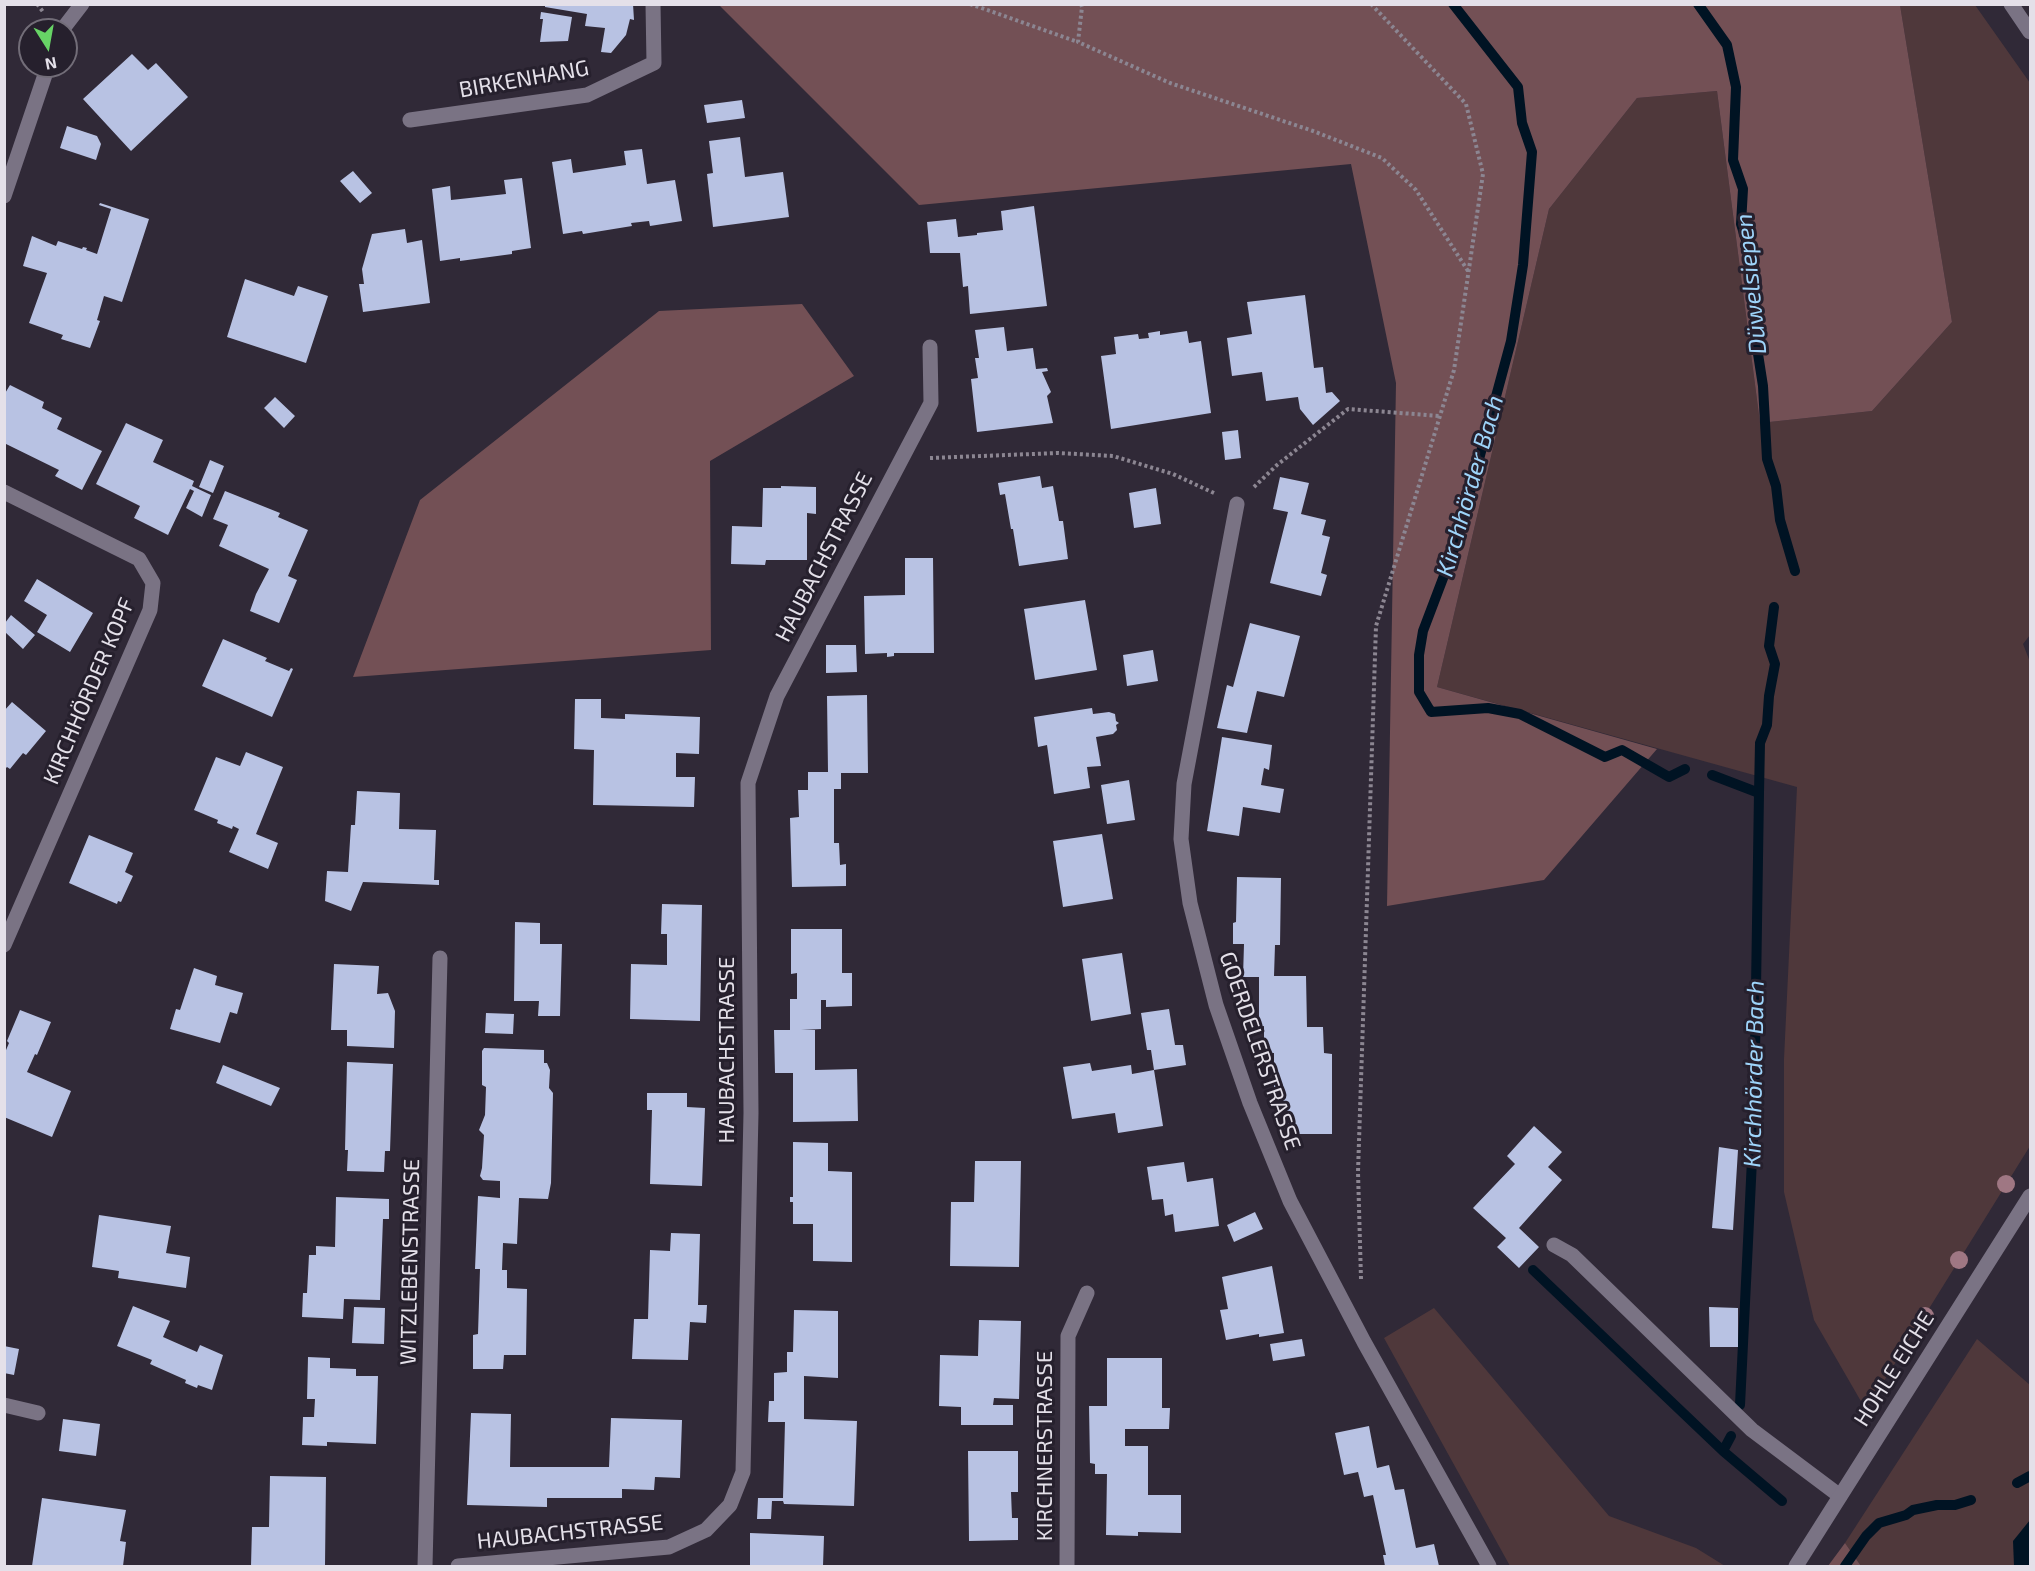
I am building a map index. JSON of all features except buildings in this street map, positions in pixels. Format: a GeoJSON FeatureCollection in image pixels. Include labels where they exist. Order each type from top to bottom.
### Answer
{"type":"FeatureCollection","features":[{"type":"Feature","properties":{"kind":"street"},"geometry":{"type":"LineString","coordinates":[[71,18],[82,4]]}},
{"type":"Feature","properties":{"kind":"street","name":"BIRKENHANG"},"geometry":{"type":"LineString","coordinates":[[410,120],[586,95],[644,68],[654,63],[652,4]]}},
{"type":"Feature","properties":{"kind":"street"},"geometry":{"type":"LineString","coordinates":[[2011,4],[2031,32]]}},
{"type":"Feature","properties":{"kind":"street"},"geometry":{"type":"LineString","coordinates":[[4,196],[44,78]]}},
{"type":"Feature","properties":{"kind":"street","name":"HAUBACHSTRASSE"},"geometry":{"type":"LineString","coordinates":[[458,1566],[669,1547],[706,1530],[730,1505],[743,1472],[751,1113],[748,783],[777,696],[931,403],[930,347]]}},
{"type":"Feature","properties":{"kind":"street","name":"KIRCHHÖRDER KOPF"},"geometry":{"type":"LineString","coordinates":[[4,492],[139,559],[153,583],[150,610],[4,945]]}},
{"type":"Feature","properties":{"kind":"street","name":"GOERDELERSTRASSE"},"geometry":{"type":"LineString","coordinates":[[1237,504],[1184,784],[1181,838],[1190,903],[1216,1005],[1250,1103],[1290,1202],[1364,1342],[1489,1566]]}},
{"type":"Feature","properties":{"kind":"street","name":"WITZLEBENSTRASSE"},"geometry":{"type":"LineString","coordinates":[[425,1566],[440,958]]}},
{"type":"Feature","properties":{"kind":"street","name":"HOHLE EICHE"},"geometry":{"type":"LineString","coordinates":[[1796,1566],[2031,1196]]}},
{"type":"Feature","properties":{"kind":"street"},"geometry":{"type":"LineString","coordinates":[[1554,1245],[1572,1255],[1752,1431],[1840,1497]]}},
{"type":"Feature","properties":{"kind":"street","name":"KIRCHNERSTRASSE"},"geometry":{"type":"LineString","coordinates":[[1067,1566],[1068,1336],[1087,1293]]}},
{"type":"Feature","properties":{"kind":"street"},"geometry":{"type":"LineString","coordinates":[[4,1405],[38,1413]]}},
{"type":"Feature","properties":{"kind":"path"},"geometry":{"type":"LineString","coordinates":[[970,4],[1078,42],[1170,83],[1313,131],[1382,158],[1416,190],[1469,272]]}},
{"type":"Feature","properties":{"kind":"path"},"geometry":{"type":"LineString","coordinates":[[1078,42],[1081,4]]}},
{"type":"Feature","properties":{"kind":"path"},"geometry":{"type":"LineString","coordinates":[[1361,1289],[1358,1172],[1376,627],[1454,370],[1483,174],[1466,104],[1371,4]]}},
{"type":"Feature","properties":{"kind":"path"},"geometry":{"type":"LineString","coordinates":[[901,459],[1058,453],[1113,456],[1173,474],[1237,504],[1277,465],[1348,409],[1440,416]]}},
{"type":"Feature","properties":{"kind":"shaded area"},"geometry":{"type":"Polygon","coordinates":[[[719,5],[1900,5],[1952,322],[1872,411],[1760,423],[1717,91],[1637,98],[1549,209],[1437,687],[1657,749],[1544,880],[1387,906],[1396,383],[1351,164],[919,205],[719,5]]]}},
{"type":"Feature","properties":{"kind":"shaded area"},"geometry":{"type":"Polygon","coordinates":[[[1900,5],[1975,5],[2030,83],[2030,635],[2023,644],[2030,662],[2030,1146],[1866,1410],[1814,1320],[1784,1192],[1784,1059],[1797,787],[1437,687],[1549,209],[1637,98],[1717,91],[1760,423],[1872,411],[1952,322],[1900,5]]]}},
{"type":"Feature","properties":{"kind":"shaded area"},"geometry":{"type":"Polygon","coordinates":[[[802,304],[854,376],[710,461],[711,650],[353,677],[420,500],[659,311],[802,304]]]}},
{"type":"Feature","properties":{"kind":"shaded area"},"geometry":{"type":"Polygon","coordinates":[[[1434,1308],[1609,1516],[1696,1548],[1725,1566],[1510,1566],[1384,1338],[1434,1308]]]}},
{"type":"Feature","properties":{"kind":"shaded area"},"geometry":{"type":"Polygon","coordinates":[[[1977,1339],[2030,1385],[2030,1566],[1861,1566],[1845,1543],[1977,1339]]]}},
{"type":"Feature","properties":{"kind":"shaded area"},"geometry":{"type":"Polygon","coordinates":[[[1845,1543],[1861,1566],[1828,1566],[1845,1543]]]}},
{"type":"Feature","properties":{"kind":"water"},"geometry":{"type":"Polygon","coordinates":[[[2030,1520],[2030,1566],[2014,1566],[2013,1541],[2030,1520]]]}},
{"type":"Feature","properties":{"kind":"waterway","name":"Kirchhörder Bach"},"geometry":{"type":"LineString","coordinates":[[1453,4],[1518,87],[1522,123],[1532,152],[1523,265],[1511,341],[1456,544],[1423,631],[1419,655],[1419,692],[1431,712],[1488,708],[1520,714],[1605,757],[1622,750],[1669,777],[1685,769]]}},
{"type":"Feature","properties":{"kind":"waterway","name":"Düwelsiepen"},"geometry":{"type":"LineString","coordinates":[[1698,4],[1727,45],[1736,87],[1733,160],[1743,189],[1741,224],[1754,265],[1756,341],[1763,386],[1767,459],[1776,486],[1780,520],[1795,571]]}},
{"type":"Feature","properties":{"kind":"waterway","name":"Düwelsiepen"},"geometry":{"type":"LineString","coordinates":[[1759,793],[1760,743],[1767,725],[1775,664],[1769,646],[1774,607]]}},
{"type":"Feature","properties":{"kind":"waterway","name":"Kirchhörder Bach"},"geometry":{"type":"LineString","coordinates":[[1712,775],[1759,793],[1754,1119],[1740,1405]]}},
{"type":"Feature","properties":{"kind":"waterway"},"geometry":{"type":"LineString","coordinates":[[1533,1270],[1723,1451]]}},
{"type":"Feature","properties":{"kind":"waterway","name":"Kirchhörder Bach"},"geometry":{"type":"LineString","coordinates":[[1731,1436],[1723,1451],[1782,1501]]}},
{"type":"Feature","properties":{"kind":"waterway"},"geometry":{"type":"LineString","coordinates":[[2017,1483],[2030,1476]]}},
{"type":"Feature","properties":{"kind":"waterway"},"geometry":{"type":"LineString","coordinates":[[1845,1566],[1866,1536],[1879,1523],[1906,1515],[1913,1510],[1937,1505],[1955,1505],[1971,1500]]}}]}
